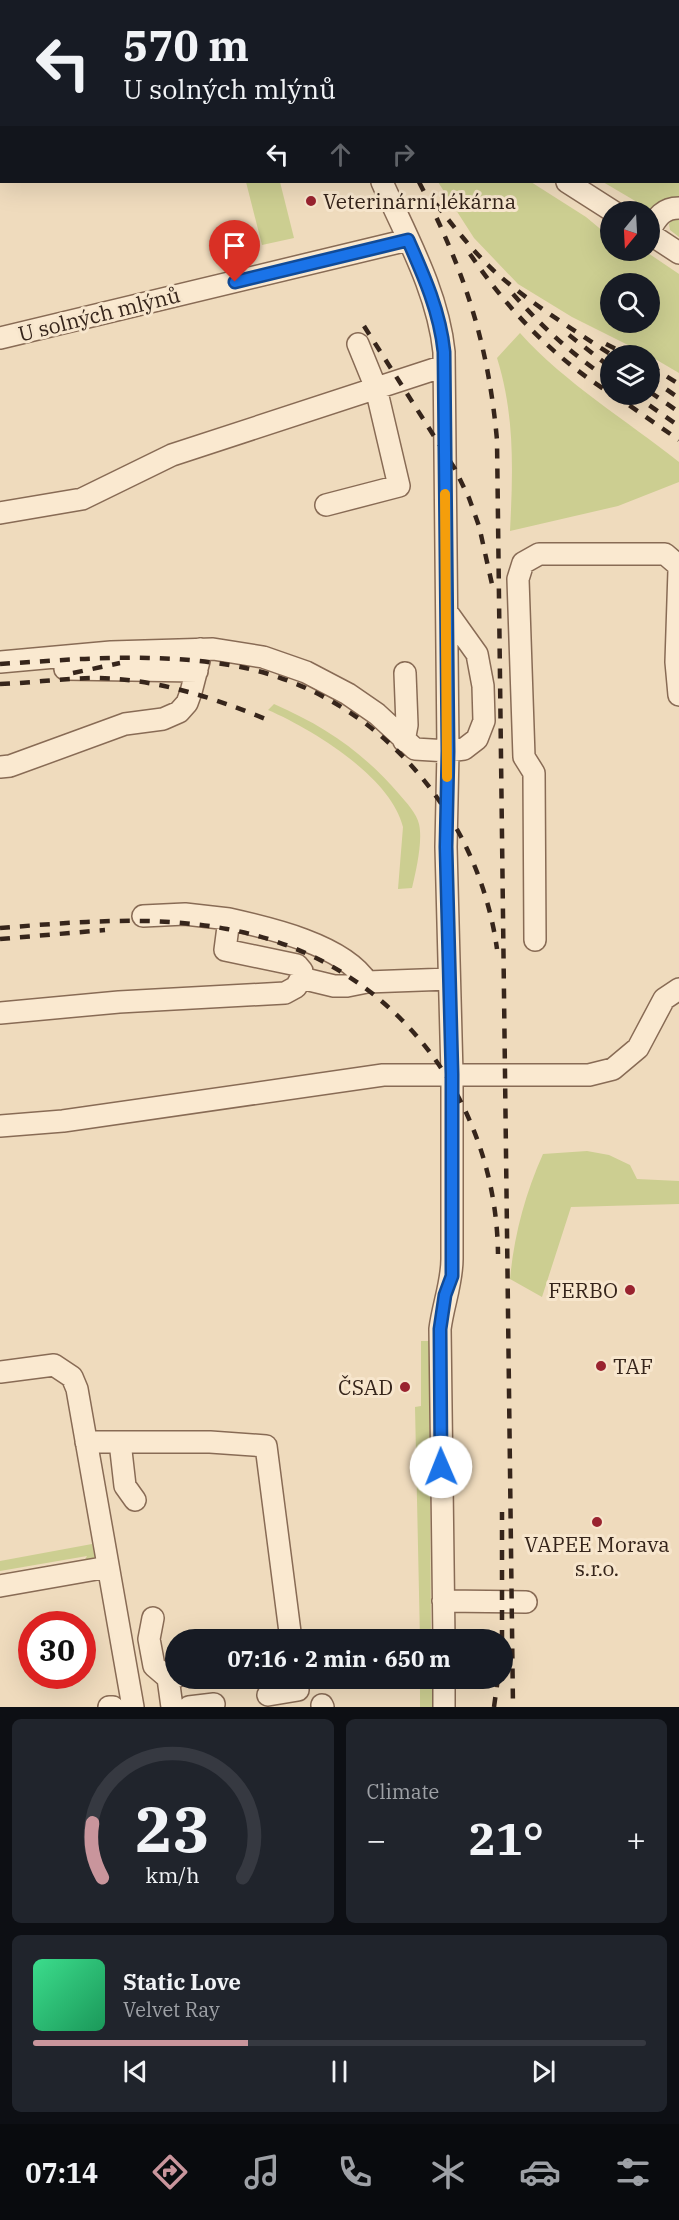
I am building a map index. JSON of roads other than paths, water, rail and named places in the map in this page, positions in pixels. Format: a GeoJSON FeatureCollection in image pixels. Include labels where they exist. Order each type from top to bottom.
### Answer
{"type":"FeatureCollection","features":[{"type":"Feature","properties":{"kind":"street"},"geometry":{"type":"LineString","coordinates":[[382,183],[428,287],[442,329],[444,366],[448,751],[446,847],[452,1074],[452,1276],[445,1295],[440,1329],[444,1629]]}},
{"type":"Feature","properties":{"kind":"street"},"geometry":{"type":"LineString","coordinates":[[569,183],[600,203]]}},
{"type":"Feature","properties":{"kind":"street"},"geometry":{"type":"LineString","coordinates":[[660,214],[679,208]]}},
{"type":"Feature","properties":{"kind":"street"},"geometry":{"type":"LineString","coordinates":[[660,239],[679,253]]}},
{"type":"Feature","properties":{"kind":"street","name":"U solných mlýnů"},"geometry":{"type":"LineString","coordinates":[[0,338],[408,240]]}},
{"type":"Feature","properties":{"kind":"street"},"geometry":{"type":"LineString","coordinates":[[326,505],[399,486],[376,388],[358,344]]}},
{"type":"Feature","properties":{"kind":"street"},"geometry":{"type":"LineString","coordinates":[[0,513],[82,499],[172,455],[444,366]]}},
{"type":"Feature","properties":{"kind":"street"},"geometry":{"type":"LineString","coordinates":[[536,940],[534,773],[524,757],[518,579],[523,563],[539,554],[664,554],[679,568],[676,662],[679,695]]}},
{"type":"Feature","properties":{"kind":"street"},"geometry":{"type":"LineString","coordinates":[[0,662],[111,652],[200,649],[263,657],[306,672],[348,694],[377,714],[415,749],[448,751],[464,749],[477,739],[484,721],[483,686],[477,654],[447,612]]}},
{"type":"Feature","properties":{"kind":"street"},"geometry":{"type":"LineString","coordinates":[[0,767],[10,766],[124,724],[163,719],[179,712],[187,703],[197,671],[200,649]]}},
{"type":"Feature","properties":{"kind":"street"},"geometry":{"type":"LineString","coordinates":[[36,669],[114,668],[197,671]]}},
{"type":"Feature","properties":{"kind":"street"},"geometry":{"type":"LineString","coordinates":[[404,741],[407,725],[405,673]]}},
{"type":"Feature","properties":{"kind":"street"},"geometry":{"type":"LineString","coordinates":[[143,916],[185,914],[229,919],[282,932],[320,947],[354,966],[367,982]]}},
{"type":"Feature","properties":{"kind":"street"},"geometry":{"type":"LineString","coordinates":[[0,1012],[119,1002],[285,993],[296,987],[302,971],[297,965],[225,950],[229,919]]}},
{"type":"Feature","properties":{"kind":"street"},"geometry":{"type":"LineString","coordinates":[[301,978],[334,986],[367,982],[449,979]]}},
{"type":"Feature","properties":{"kind":"street"},"geometry":{"type":"LineString","coordinates":[[0,1126],[63,1121],[383,1075],[589,1075],[612,1069],[638,1048],[664,999],[679,988]]}},
{"type":"Feature","properties":{"kind":"street"},"geometry":{"type":"LineString","coordinates":[[0,1372],[54,1365],[72,1377],[77,1389],[133,1707]]}},
{"type":"Feature","properties":{"kind":"street"},"geometry":{"type":"LineString","coordinates":[[86,1442],[210,1442],[266,1446],[290,1629]]}},
{"type":"Feature","properties":{"kind":"street"},"geometry":{"type":"LineString","coordinates":[[120,1442],[128,1496]]}},
{"type":"Feature","properties":{"kind":"street"},"geometry":{"type":"LineString","coordinates":[[0,1587],[108,1567]]}},
{"type":"Feature","properties":{"kind":"street"},"geometry":{"type":"LineString","coordinates":[[443,1601],[526,1602]]}},
{"type":"Feature","properties":{"kind":"street"},"geometry":{"type":"LineString","coordinates":[[147,1626],[154,1666],[165,1673]]}},
{"type":"Feature","properties":{"kind":"street"},"geometry":{"type":"LineString","coordinates":[[172,1689],[172,1707]]}},
{"type":"Feature","properties":{"kind":"street"},"geometry":{"type":"LineString","coordinates":[[444,1689],[444,1707]]}},
{"type":"Feature","properties":{"kind":"street"},"geometry":{"type":"LineString","coordinates":[[268,1695],[298,1692]]}},
{"type":"Feature","properties":{"kind":"street"},"geometry":{"type":"LineString","coordinates":[[189,1707],[214,1704]]}},
{"type":"Feature","properties":{"kind":"railway"},"geometry":{"type":"LineString","coordinates":[[420,183],[449,246],[472,307],[487,370],[497,440],[513,1707]]}},
{"type":"Feature","properties":{"kind":"railway"},"geometry":{"type":"LineString","coordinates":[[436,204],[456,230],[493,270],[521,294],[600,347]]}},
{"type":"Feature","properties":{"kind":"railway"},"geometry":{"type":"LineString","coordinates":[[470,254],[500,294],[533,331],[569,364],[600,386]]}},
{"type":"Feature","properties":{"kind":"railway"},"geometry":{"type":"LineString","coordinates":[[513,294],[559,340],[600,373]]}},
{"type":"Feature","properties":{"kind":"railway"},"geometry":{"type":"LineString","coordinates":[[364,326],[455,469],[479,526],[494,593]]}},
{"type":"Feature","properties":{"kind":"railway"},"geometry":{"type":"LineString","coordinates":[[569,335],[600,359]]}},
{"type":"Feature","properties":{"kind":"railway"},"geometry":{"type":"LineString","coordinates":[[660,372],[679,384]]}},
{"type":"Feature","properties":{"kind":"railway"},"geometry":{"type":"LineString","coordinates":[[660,385],[679,398]]}},
{"type":"Feature","properties":{"kind":"railway"},"geometry":{"type":"LineString","coordinates":[[660,399],[679,412]]}},
{"type":"Feature","properties":{"kind":"railway"},"geometry":{"type":"LineString","coordinates":[[629,405],[679,440]]}},
{"type":"Feature","properties":{"kind":"railway"},"geometry":{"type":"LineString","coordinates":[[649,405],[679,426]]}},
{"type":"Feature","properties":{"kind":"railway"},"geometry":{"type":"LineString","coordinates":[[0,664],[118,658],[206,662],[235,666],[285,680],[332,701],[374,730],[411,765],[442,805],[468,850],[486,898],[497,949]]}},
{"type":"Feature","properties":{"kind":"railway"},"geometry":{"type":"LineString","coordinates":[[73,673],[120,663]]}},
{"type":"Feature","properties":{"kind":"railway"},"geometry":{"type":"LineString","coordinates":[[0,684],[72,679],[119,679],[184,691],[268,720]]}},
{"type":"Feature","properties":{"kind":"railway"},"geometry":{"type":"LineString","coordinates":[[0,928],[114,921],[199,925],[227,929],[284,944],[337,969],[383,1002],[422,1042],[454,1088],[477,1140],[492,1195],[498,1254]]}},
{"type":"Feature","properties":{"kind":"railway"},"geometry":{"type":"LineString","coordinates":[[0,939],[105,930]]}},
{"type":"Feature","properties":{"kind":"railway"},"geometry":{"type":"LineString","coordinates":[[502,1512],[502,1629]]}},
{"type":"Feature","properties":{"kind":"railway"},"geometry":{"type":"LineString","coordinates":[[494,1707],[496,1689]]}},
{"type":"Feature","properties":{"kind":"place","name":"Veterinární lékárna"},"geometry":{"type":"Point","coordinates":[311,201]}},
{"type":"Feature","properties":{"kind":"place","name":"FERBO"},"geometry":{"type":"Point","coordinates":[630,1290]}},
{"type":"Feature","properties":{"kind":"place","name":"TAF"},"geometry":{"type":"Point","coordinates":[601,1366]}},
{"type":"Feature","properties":{"kind":"place","name":"ČSAD"},"geometry":{"type":"Point","coordinates":[405,1387]}},
{"type":"Feature","properties":{"kind":"place","name":"VAPEE Morava s.r.o."},"geometry":{"type":"Point","coordinates":[597,1522]}}]}
